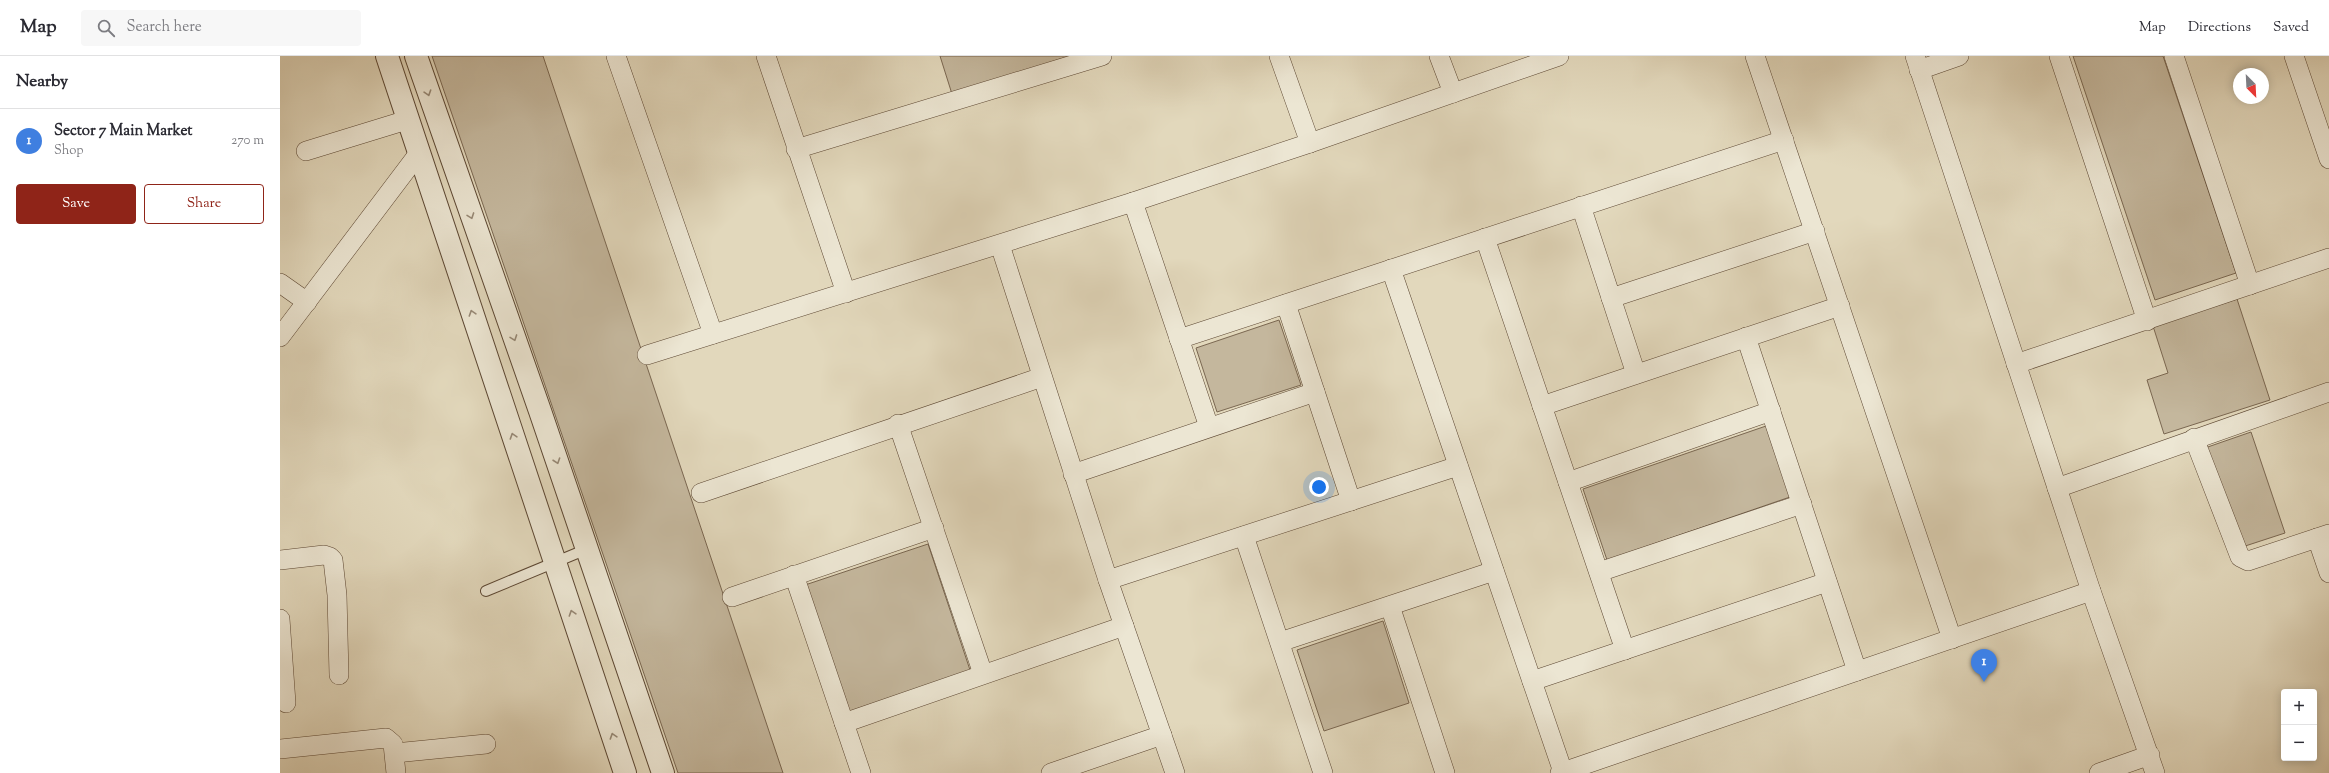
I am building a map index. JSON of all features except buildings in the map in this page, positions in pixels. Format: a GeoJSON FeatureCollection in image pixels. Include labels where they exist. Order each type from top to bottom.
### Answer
{"type":"FeatureCollection","features":[{"type":"Feature","properties":{"kind":"street"},"geometry":{"type":"LineString","coordinates":[[387,56],[625,773]]}},
{"type":"Feature","properties":{"kind":"street"},"geometry":{"type":"LineString","coordinates":[[416,56],[663,773]]}},
{"type":"Feature","properties":{"kind":"street"},"geometry":{"type":"LineString","coordinates":[[616,56],[713,334]]}},
{"type":"Feature","properties":{"kind":"street"},"geometry":{"type":"LineString","coordinates":[[766,56],[796,149],[846,293]]}},
{"type":"Feature","properties":{"kind":"street"},"geometry":{"type":"LineString","coordinates":[[796,149],[1102,56]]}},
{"type":"Feature","properties":{"kind":"street"},"geometry":{"type":"LineString","coordinates":[[1279,56],[1310,143]]}},
{"type":"Feature","properties":{"kind":"street"},"geometry":{"type":"LineString","coordinates":[[1439,56],[1452,93]]}},
{"type":"Feature","properties":{"kind":"street"},"geometry":{"type":"LineString","coordinates":[[647,355],[1133,202],[1310,143],[1559,56]]}},
{"type":"Feature","properties":{"kind":"street"},"geometry":{"type":"LineString","coordinates":[[1756,56],[1952,638]]}},
{"type":"Feature","properties":{"kind":"street"},"geometry":{"type":"LineString","coordinates":[[1959,56],[1917,63],[2091,591],[2153,764],[2099,773]]}},
{"type":"Feature","properties":{"kind":"street"},"geometry":{"type":"LineString","coordinates":[[2059,56],[2147,321]]}},
{"type":"Feature","properties":{"kind":"street"},"geometry":{"type":"LineString","coordinates":[[2174,56],[2250,285]]}},
{"type":"Feature","properties":{"kind":"street"},"geometry":{"type":"LineString","coordinates":[[2294,56],[2329,159]]}},
{"type":"Feature","properties":{"kind":"street"},"geometry":{"type":"LineString","coordinates":[[306,151],[408,120]]}},
{"type":"Feature","properties":{"kind":"street"},"geometry":{"type":"LineString","coordinates":[[280,337],[307,302],[417,147],[441,132]]}},
{"type":"Feature","properties":{"kind":"street"},"geometry":{"type":"LineString","coordinates":[[1179,339],[1784,140]]}},
{"type":"Feature","properties":{"kind":"street"},"geometry":{"type":"LineString","coordinates":[[1133,202],[1209,427]]}},
{"type":"Feature","properties":{"kind":"street"},"geometry":{"type":"LineString","coordinates":[[1582,206],[1636,374]]}},
{"type":"Feature","properties":{"kind":"street"},"geometry":{"type":"LineString","coordinates":[[1612,298],[1814,231]]}},
{"type":"Feature","properties":{"kind":"street"},"geometry":{"type":"LineString","coordinates":[[1485,238],[1625,650]]}},
{"type":"Feature","properties":{"kind":"street"},"geometry":{"type":"LineString","coordinates":[[1000,245],[1108,580],[1175,773]]}},
{"type":"Feature","properties":{"kind":"street"},"geometry":{"type":"LineString","coordinates":[[2016,364],[2147,321],[2329,258]]}},
{"type":"Feature","properties":{"kind":"street"},"geometry":{"type":"LineString","coordinates":[[1391,269],[1562,772],[2091,591]]}},
{"type":"Feature","properties":{"kind":"street"},"geometry":{"type":"LineString","coordinates":[[280,283],[307,302]]}},
{"type":"Feature","properties":{"kind":"street"},"geometry":{"type":"LineString","coordinates":[[1286,304],[1351,501]]}},
{"type":"Feature","properties":{"kind":"street"},"geometry":{"type":"LineString","coordinates":[[1542,406],[1840,306]]}},
{"type":"Feature","properties":{"kind":"street"},"geometry":{"type":"LineString","coordinates":[[1746,337],[1857,671]]}},
{"type":"Feature","properties":{"kind":"street"},"geometry":{"type":"LineString","coordinates":[[701,492],[898,424],[1042,377]]}},
{"type":"Feature","properties":{"kind":"street"},"geometry":{"type":"LineString","coordinates":[[1073,474],[1315,392]]}},
{"type":"Feature","properties":{"kind":"street"},"geometry":{"type":"LineString","coordinates":[[2057,488],[2194,438],[2329,392]]}},
{"type":"Feature","properties":{"kind":"street"},"geometry":{"type":"LineString","coordinates":[[1568,482],[1770,411]]}},
{"type":"Feature","properties":{"kind":"street"},"geometry":{"type":"LineString","coordinates":[[898,424],[983,674]]}},
{"type":"Feature","properties":{"kind":"street"},"geometry":{"type":"LineString","coordinates":[[2194,438],[2240,557],[2243,560],[2248,561],[2323,536],[2329,573]]}},
{"type":"Feature","properties":{"kind":"street"},"geometry":{"type":"LineString","coordinates":[[1108,580],[1458,466]]}},
{"type":"Feature","properties":{"kind":"street"},"geometry":{"type":"LineString","coordinates":[[1599,572],[1802,504]]}},
{"type":"Feature","properties":{"kind":"street"},"geometry":{"type":"LineString","coordinates":[[732,597],[934,528]]}},
{"type":"Feature","properties":{"kind":"street"},"geometry":{"type":"LineString","coordinates":[[1244,536],[1323,773]]}},
{"type":"Feature","properties":{"kind":"street"},"geometry":{"type":"LineString","coordinates":[[280,560],[324,555],[333,560],[336,589],[339,675]]}},
{"type":"Feature","properties":{"kind":"street"},"geometry":{"type":"LineString","coordinates":[[1280,642],[1494,571]]}},
{"type":"Feature","properties":{"kind":"street"},"geometry":{"type":"LineString","coordinates":[[794,575],[861,773]]}},
{"type":"Feature","properties":{"kind":"street"},"geometry":{"type":"LineString","coordinates":[[1532,681],[1827,582]]}},
{"type":"Feature","properties":{"kind":"street"},"geometry":{"type":"LineString","coordinates":[[1390,606],[1445,773]]}},
{"type":"Feature","properties":{"kind":"street"},"geometry":{"type":"LineString","coordinates":[[280,619],[286,704]]}},
{"type":"Feature","properties":{"kind":"street"},"geometry":{"type":"LineString","coordinates":[[844,723],[1124,626]]}},
{"type":"Feature","properties":{"kind":"street"},"geometry":{"type":"LineString","coordinates":[[1051,773],[1162,735]]}},
{"type":"Feature","properties":{"kind":"street"},"geometry":{"type":"LineString","coordinates":[[280,749],[386,738],[393,744],[396,773]]}},
{"type":"Feature","properties":{"kind":"street"},"geometry":{"type":"LineString","coordinates":[[395,753],[486,744]]}},
{"type":"Feature","properties":{"kind":"lane"},"geometry":{"type":"LineString","coordinates":[[486,591],[555,561],[587,549]]}},
{"type":"Feature","properties":{"kind":"shaded area"},"geometry":{"type":"Polygon","coordinates":[[[432,56],[543,56],[783,773],[678,773],[432,56]]]}},
{"type":"Feature","properties":{"kind":"shaded area"},"geometry":{"type":"Polygon","coordinates":[[[940,56],[1070,56],[952,94],[940,56]]]}},
{"type":"Feature","properties":{"kind":"shaded area"},"geometry":{"type":"Polygon","coordinates":[[[2073,56],[2163,56],[2236,273],[2155,300],[2073,56]]]}},
{"type":"Feature","properties":{"kind":"shaded area"},"geometry":{"type":"Polygon","coordinates":[[[2237,299],[2270,400],[2164,434],[2147,380],[2168,373],[2153,326],[2237,299]]]}},
{"type":"Feature","properties":{"kind":"shaded area"},"geometry":{"type":"Polygon","coordinates":[[[1279,320],[1301,385],[1217,412],[1196,348],[1279,320]]]}},
{"type":"Feature","properties":{"kind":"shaded area"},"geometry":{"type":"Polygon","coordinates":[[[1766,426],[1790,497],[1607,560],[1583,489],[1766,426]]]}},
{"type":"Feature","properties":{"kind":"shaded area"},"geometry":{"type":"Polygon","coordinates":[[[2251,432],[2285,533],[2236,549],[2202,449],[2251,432]]]}},
{"type":"Feature","properties":{"kind":"shaded area"},"geometry":{"type":"Polygon","coordinates":[[[928,544],[970,670],[845,713],[802,586],[928,544]]]}},
{"type":"Feature","properties":{"kind":"shaded area"},"geometry":{"type":"Polygon","coordinates":[[[1383,621],[1409,703],[1324,731],[1297,650],[1383,621]]]}},
{"type":"Feature","properties":{"kind":"place","name":"Sector 7 Main Market"},"geometry":{"type":"Point","coordinates":[1984,682]}}]}
